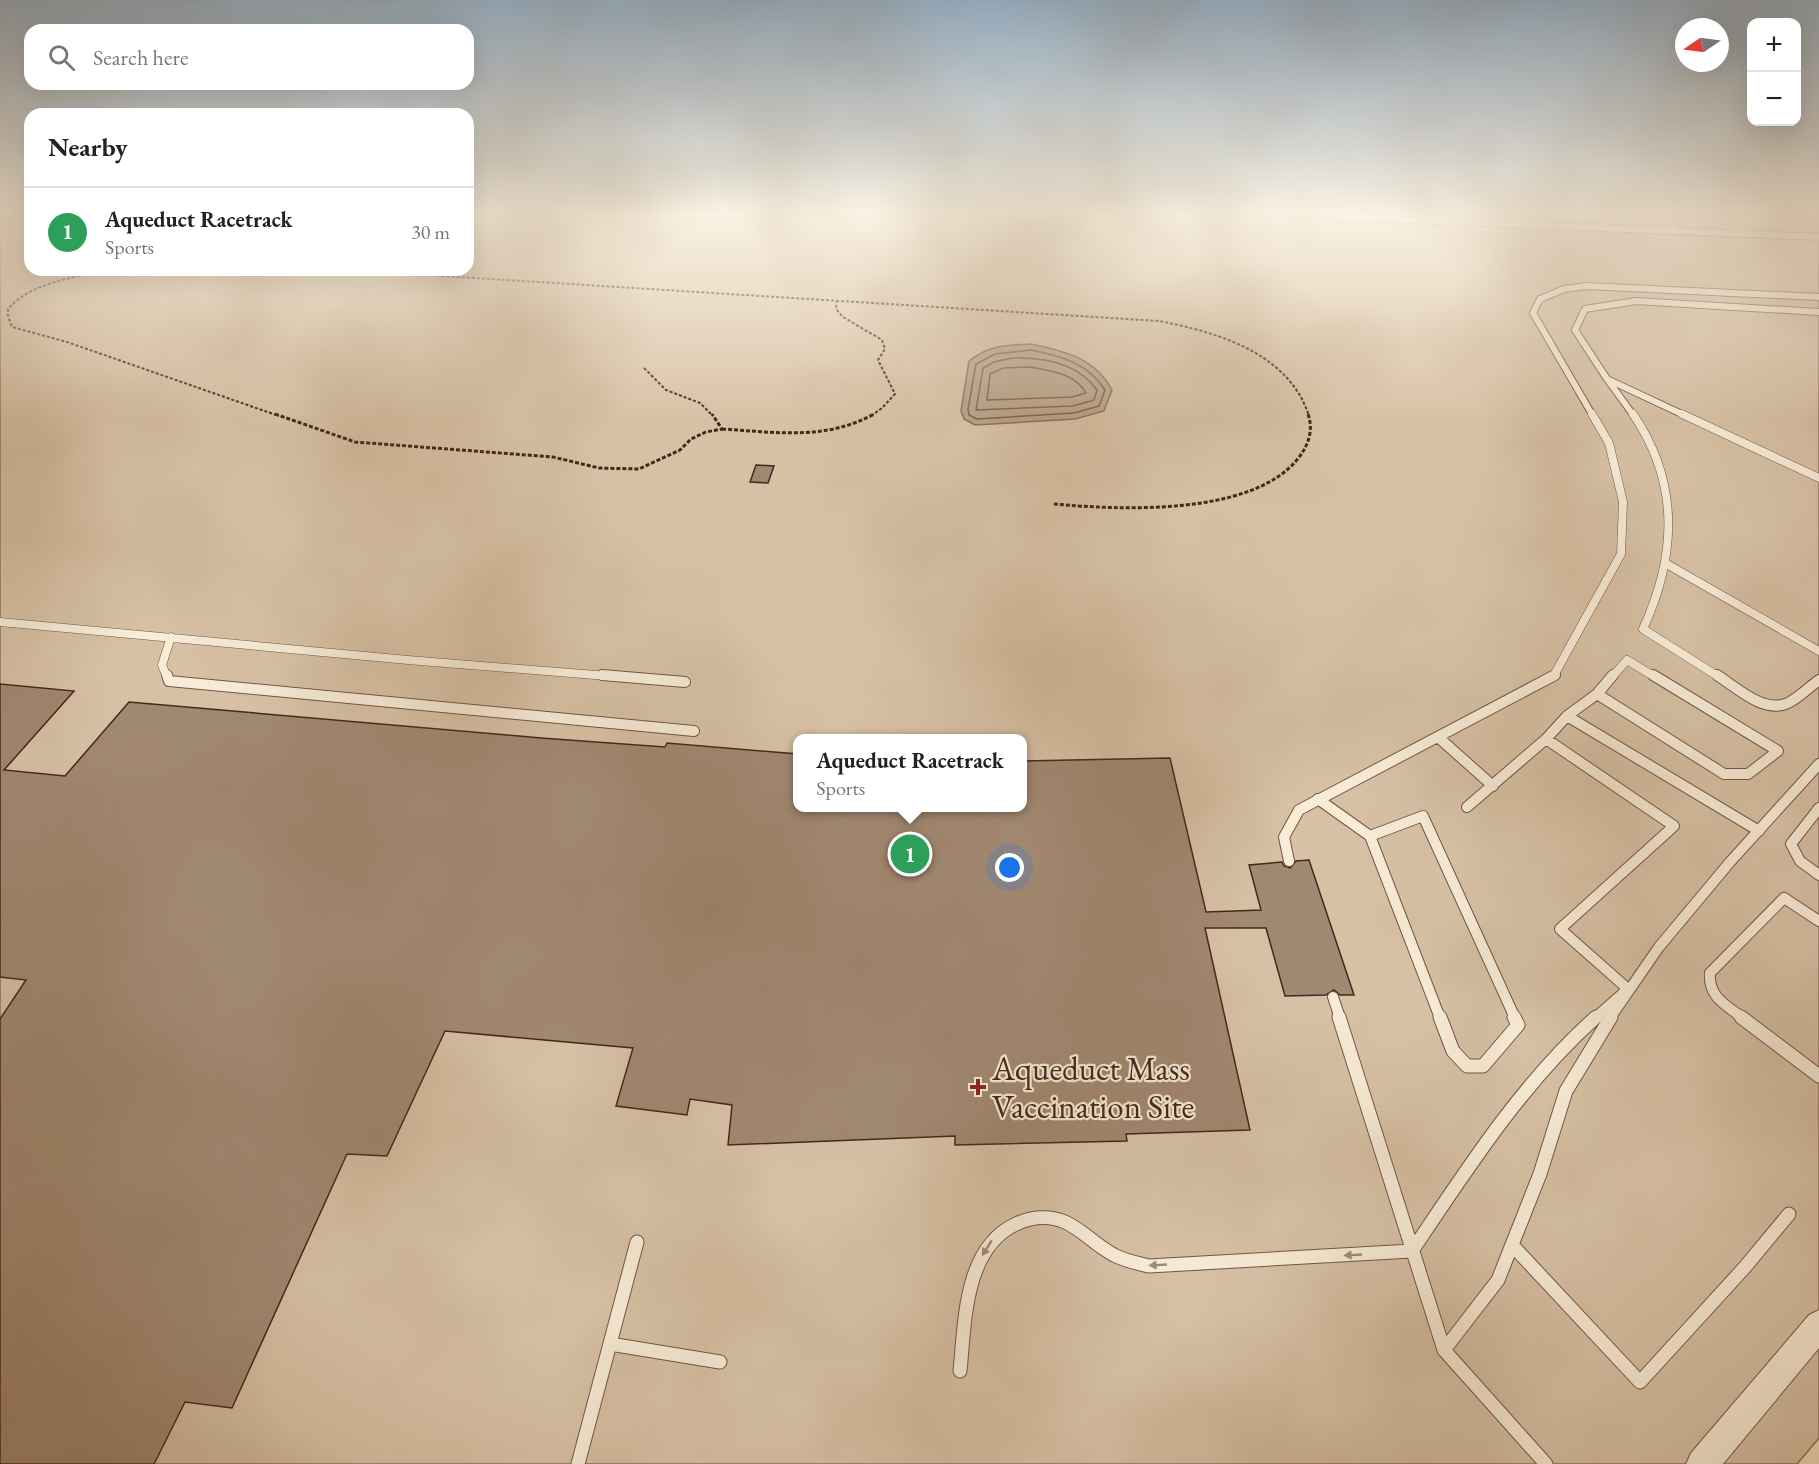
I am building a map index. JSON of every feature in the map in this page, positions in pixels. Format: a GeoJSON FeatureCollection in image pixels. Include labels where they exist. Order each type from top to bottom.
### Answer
{"type":"FeatureCollection","features":[{"type":"Feature","properties":{"kind":"street"},"geometry":{"type":"LineString","coordinates":[[1702,1464],[1819,1325]]}},
{"type":"Feature","properties":{"kind":"lane"},"geometry":{"type":"LineString","coordinates":[[1289,861],[1284,837],[1299,810],[1555,676],[1621,554],[1623,502],[1609,443],[1533,313],[1540,299],[1564,289],[1587,286],[1819,297]]}},
{"type":"Feature","properties":{"kind":"lane"},"geometry":{"type":"LineString","coordinates":[[1819,312],[1636,301],[1585,309],[1575,330],[1657,456],[1666,496],[1670,530],[1665,563],[1653,610],[1643,629],[1762,704],[1774,709],[1782,707],[1819,680]]}},
{"type":"Feature","properties":{"kind":"lane"},"geometry":{"type":"LineString","coordinates":[[1607,379],[1819,478]]}},
{"type":"Feature","properties":{"kind":"lane"},"geometry":{"type":"LineString","coordinates":[[1665,563],[1819,651]]}},
{"type":"Feature","properties":{"kind":"lane"},"geometry":{"type":"LineString","coordinates":[[0,622],[408,660],[685,682]]}},
{"type":"Feature","properties":{"kind":"lane"},"geometry":{"type":"LineString","coordinates":[[171,637],[162,665],[169,681],[693,731]]}},
{"type":"Feature","properties":{"kind":"lane"},"geometry":{"type":"LineString","coordinates":[[1467,807],[1546,739],[1567,716],[1597,694],[1627,660],[1778,751],[1748,775],[1738,778],[1724,774],[1597,694]]}},
{"type":"Feature","properties":{"kind":"lane"},"geometry":{"type":"LineString","coordinates":[[1567,716],[1759,831]]}},
{"type":"Feature","properties":{"kind":"lane"},"geometry":{"type":"LineString","coordinates":[[1438,737],[1493,786]]}},
{"type":"Feature","properties":{"kind":"lane"},"geometry":{"type":"LineString","coordinates":[[1546,739],[1674,826],[1560,929],[1628,989]]}},
{"type":"Feature","properties":{"kind":"lane"},"geometry":{"type":"LineString","coordinates":[[1444,1350],[1498,1280],[1540,1174],[1566,1091],[1628,989],[1730,862],[1819,764]]}},
{"type":"Feature","properties":{"kind":"lane"},"geometry":{"type":"LineString","coordinates":[[1318,799],[1370,836],[1453,1051],[1467,1066],[1483,1066],[1518,1024],[1423,816],[1370,836]]}},
{"type":"Feature","properties":{"kind":"lane"},"geometry":{"type":"LineString","coordinates":[[1819,808],[1791,844],[1800,861],[1819,875]]}},
{"type":"Feature","properties":{"kind":"lane"},"geometry":{"type":"LineString","coordinates":[[1819,921],[1784,898],[1710,974],[1709,985],[1714,996],[1819,1076]]}},
{"type":"Feature","properties":{"kind":"lane"},"geometry":{"type":"LineString","coordinates":[[1412,1251],[1481,1147],[1569,1041],[1628,989]]}},
{"type":"Feature","properties":{"kind":"lane"},"geometry":{"type":"LineString","coordinates":[[1333,997],[1444,1350],[1546,1464]]}},
{"type":"Feature","properties":{"kind":"lane"},"geometry":{"type":"LineString","coordinates":[[1512,1245],[1640,1382],[1745,1267],[1789,1214]]}},
{"type":"Feature","properties":{"kind":"lane"},"geometry":{"type":"LineString","coordinates":[[960,1371],[968,1302],[978,1264],[990,1242],[1009,1226],[1025,1220],[1043,1217],[1060,1220],[1119,1258],[1149,1266],[1412,1251]]}},
{"type":"Feature","properties":{"kind":"lane"},"geometry":{"type":"LineString","coordinates":[[578,1464],[637,1242]]}},
{"type":"Feature","properties":{"kind":"lane"},"geometry":{"type":"LineString","coordinates":[[610,1344],[720,1362]]}},
{"type":"Feature","properties":{"kind":"path"},"geometry":{"type":"LineString","coordinates":[[58,283],[18,299],[9,308],[7,317],[12,327],[67,342],[355,442],[553,457],[599,468],[639,469],[680,450],[691,439],[706,432],[722,429],[824,432],[851,424],[889,404],[895,394],[878,360],[885,350],[882,340],[843,317],[836,309],[837,300]]}},
{"type":"Feature","properties":{"kind":"path"},"geometry":{"type":"LineString","coordinates":[[565,283],[1137,319],[1197,327],[1235,343],[1279,367],[1297,389],[1309,412],[1312,432],[1303,453],[1286,471],[1257,487],[1224,498],[1176,506],[1091,508],[1054,504]]}},
{"type":"Feature","properties":{"kind":"path"},"geometry":{"type":"LineString","coordinates":[[644,368],[666,390],[700,404],[713,415],[722,429]]}},
{"type":"Feature","properties":{"kind":"shaded area"},"geometry":{"type":"Polygon","coordinates":[[[0,283],[1819,283],[1819,1438],[1797,1464],[0,1464],[0,283]]]}},
{"type":"Feature","properties":{"kind":"water"},"geometry":{"type":"Polygon","coordinates":[[[1031,344],[1067,353],[1097,370],[1112,390],[1104,411],[1075,419],[975,425],[964,419],[961,411],[969,361],[991,349],[1031,344]]]}},
{"type":"Feature","properties":{"kind":"building"},"geometry":{"type":"Polygon","coordinates":[[[756,465],[774,466],[768,483],[750,482],[756,465]]]}},
{"type":"Feature","properties":{"kind":"building"},"geometry":{"type":"Polygon","coordinates":[[[0,684],[74,691],[4,770],[65,776],[129,702],[541,738],[665,747],[667,743],[793,754],[793,812],[1027,812],[1027,761],[1170,758],[1206,912],[1261,910],[1249,865],[1282,862],[1284,866],[1290,868],[1296,861],[1309,860],[1354,995],[1340,995],[1334,990],[1326,995],[1285,996],[1266,928],[1205,928],[1250,1130],[1126,1134],[1127,1141],[955,1145],[955,1136],[728,1145],[732,1105],[690,1099],[687,1115],[616,1106],[633,1048],[445,1031],[387,1156],[347,1154],[232,1408],[185,1402],[154,1464],[0,1464],[0,1019],[26,980],[0,977],[0,684]]]}},
{"type":"Feature","properties":{"kind":"place","name":"Aqueduct Racetrack"},"geometry":{"type":"Point","coordinates":[910,854]}},
{"type":"Feature","properties":{"kind":"place","name":"Aqueduct Mass Vaccination Site"},"geometry":{"type":"Point","coordinates":[978,1087]}}]}
